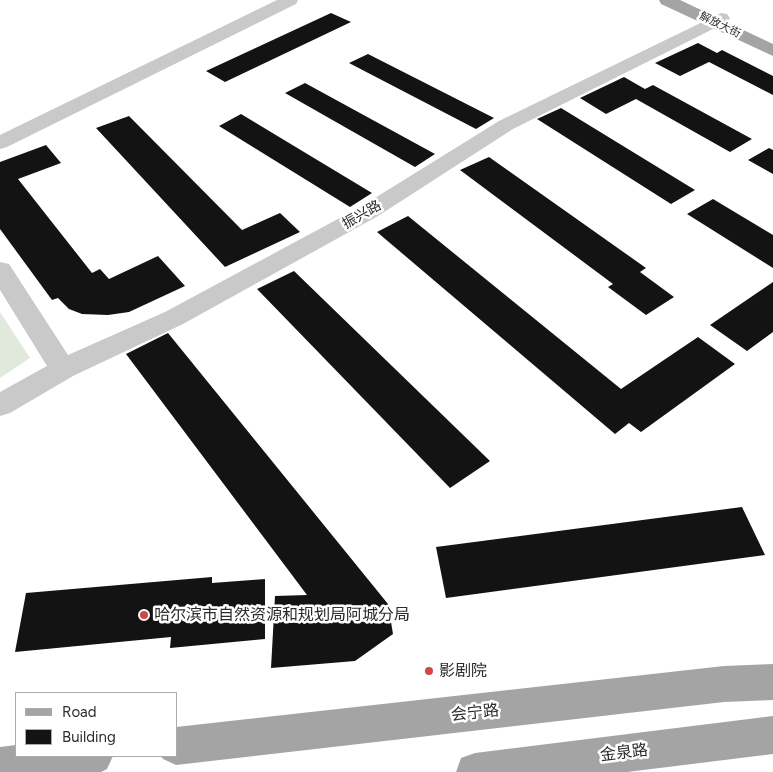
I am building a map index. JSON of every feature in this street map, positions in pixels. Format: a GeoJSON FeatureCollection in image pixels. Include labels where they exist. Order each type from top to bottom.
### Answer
{"type":"FeatureCollection","features":[{"type":"Feature","properties":{"kind":"main road","name":"解放大街"},"geometry":{"type":"LineString","coordinates":[[668,0],[773,42]]}},
{"type":"Feature","properties":{"kind":"main road","name":"解放大街"},"geometry":{"type":"LineString","coordinates":[[682,0],[773,51]]}},
{"type":"Feature","properties":{"kind":"main road","name":"会宁路"},"geometry":{"type":"LineString","coordinates":[[178,746],[724,684],[773,682]]}},
{"type":"Feature","properties":{"kind":"main road","name":"金泉路"},"geometry":{"type":"LineString","coordinates":[[475,772],[773,735]]}},
{"type":"Feature","properties":{"kind":"main road"},"geometry":{"type":"LineString","coordinates":[[0,766],[85,757]]}},
{"type":"Feature","properties":{"kind":"street"},"geometry":{"type":"LineString","coordinates":[[0,143],[290,0]]}},
{"type":"Feature","properties":{"kind":"street","name":"振兴路"},"geometry":{"type":"LineString","coordinates":[[0,405],[63,369],[174,318],[370,211],[506,125],[716,20]]}},
{"type":"Feature","properties":{"kind":"street"},"geometry":{"type":"LineString","coordinates":[[0,270],[63,369]]}},
{"type":"Feature","properties":{"kind":"shaded area"},"geometry":{"type":"Polygon","coordinates":[[[0,312],[30,358],[0,378],[0,312]]]}},
{"type":"Feature","properties":{"kind":"building"},"geometry":{"type":"Polygon","coordinates":[[[331,13],[351,22],[225,82],[206,71],[331,13]]]}},
{"type":"Feature","properties":{"kind":"building"},"geometry":{"type":"Polygon","coordinates":[[[698,43],[717,53],[722,50],[773,76],[773,95],[709,62],[680,76],[655,63],[698,43]]]}},
{"type":"Feature","properties":{"kind":"building"},"geometry":{"type":"Polygon","coordinates":[[[368,54],[494,118],[476,129],[349,63],[368,54]]]}},
{"type":"Feature","properties":{"kind":"building"},"geometry":{"type":"Polygon","coordinates":[[[624,77],[645,89],[653,85],[752,139],[730,152],[636,99],[606,114],[580,98],[624,77]]]}},
{"type":"Feature","properties":{"kind":"building"},"geometry":{"type":"Polygon","coordinates":[[[305,83],[435,154],[415,167],[285,93],[305,83]]]}},
{"type":"Feature","properties":{"kind":"building"},"geometry":{"type":"Polygon","coordinates":[[[561,108],[695,190],[671,204],[537,119],[561,108]]]}},
{"type":"Feature","properties":{"kind":"building"},"geometry":{"type":"Polygon","coordinates":[[[241,114],[372,193],[350,207],[219,126],[241,114]]]}},
{"type":"Feature","properties":{"kind":"building"},"geometry":{"type":"Polygon","coordinates":[[[129,116],[242,230],[280,213],[300,232],[225,267],[96,128],[129,116]]]}},
{"type":"Feature","properties":{"kind":"building"},"geometry":{"type":"Polygon","coordinates":[[[46,145],[61,163],[18,179],[92,273],[100,269],[109,279],[158,256],[185,286],[129,312],[108,315],[82,314],[69,309],[58,298],[52,300],[0,229],[0,162],[46,145]]]}},
{"type":"Feature","properties":{"kind":"building"},"geometry":{"type":"Polygon","coordinates":[[[769,148],[773,150],[773,174],[748,160],[769,148]]]}},
{"type":"Feature","properties":{"kind":"building"},"geometry":{"type":"Polygon","coordinates":[[[489,157],[646,268],[640,272],[674,297],[646,315],[608,287],[613,284],[460,170],[489,157]]]}},
{"type":"Feature","properties":{"kind":"building"},"geometry":{"type":"Polygon","coordinates":[[[713,199],[773,235],[773,268],[687,214],[713,199]]]}},
{"type":"Feature","properties":{"kind":"building"},"geometry":{"type":"Polygon","coordinates":[[[408,216],[621,389],[698,337],[735,364],[641,432],[629,423],[615,434],[377,232],[408,216]]]}},
{"type":"Feature","properties":{"kind":"building"},"geometry":{"type":"Polygon","coordinates":[[[294,271],[490,461],[450,488],[257,289],[294,271]]]}},
{"type":"Feature","properties":{"kind":"building"},"geometry":{"type":"Polygon","coordinates":[[[773,282],[773,332],[747,351],[710,325],[773,282]]]}},
{"type":"Feature","properties":{"kind":"building"},"geometry":{"type":"Polygon","coordinates":[[[168,333],[388,604],[393,634],[355,661],[271,668],[275,596],[307,595],[126,354],[168,333]]]}},
{"type":"Feature","properties":{"kind":"building"},"geometry":{"type":"Polygon","coordinates":[[[742,507],[765,555],[446,598],[436,547],[742,507]]]}},
{"type":"Feature","properties":{"kind":"building","name":"哈尔滨市自然资源和规划局阿城分局"},"geometry":{"type":"Polygon","coordinates":[[[212,577],[212,583],[265,579],[265,639],[170,648],[171,637],[15,652],[26,593],[212,577]]]}},
{"type":"Feature","properties":{"kind":"place","name":"哈尔滨市自然资源和规划局阿城分局"},"geometry":{"type":"Point","coordinates":[144,615]}},
{"type":"Feature","properties":{"kind":"place","name":"影剧院"},"geometry":{"type":"Point","coordinates":[429,671]}}]}
